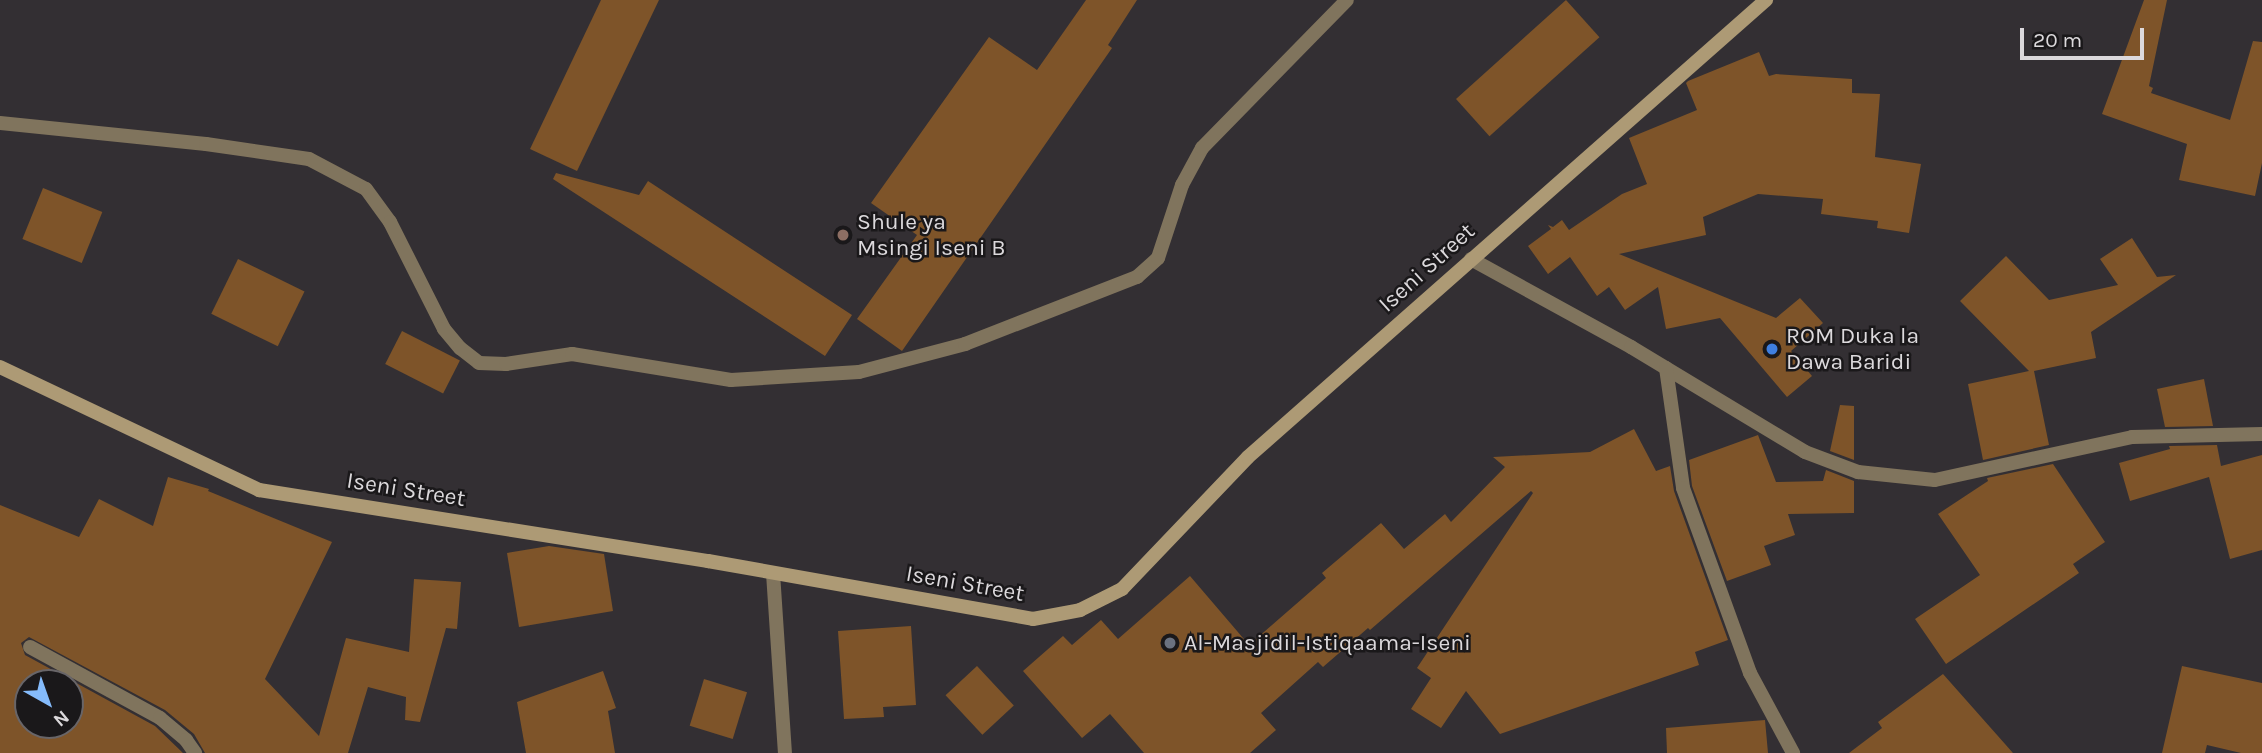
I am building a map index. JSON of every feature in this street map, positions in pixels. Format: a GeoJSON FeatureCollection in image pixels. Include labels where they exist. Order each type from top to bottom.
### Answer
{"type":"FeatureCollection","features":[{"type":"Feature","properties":{"kind":"street"},"geometry":{"type":"LineString","coordinates":[[0,123],[206,144],[309,159],[366,189],[390,222],[444,329],[460,348],[479,363],[506,364],[572,354],[731,380],[859,372],[965,344],[1137,277],[1158,258],[1182,185],[1202,148],[1348,0]]}},
{"type":"Feature","properties":{"kind":"street","name":"Iseni Street"},"geometry":{"type":"LineString","coordinates":[[0,367],[259,490],[773,573],[1033,619],[1080,610],[1122,589],[1248,457],[1766,0]]}},
{"type":"Feature","properties":{"kind":"street"},"geometry":{"type":"LineString","coordinates":[[1471,259],[1666,368],[1805,452],[1858,472],[1935,480],[2132,437],[2262,434]]}},
{"type":"Feature","properties":{"kind":"street"},"geometry":{"type":"LineString","coordinates":[[1666,368],[1686,497],[1706,544],[1750,673],[1793,753]]}},
{"type":"Feature","properties":{"kind":"street"},"geometry":{"type":"LineString","coordinates":[[773,573],[785,753]]}},
{"type":"Feature","properties":{"kind":"street"},"geometry":{"type":"LineString","coordinates":[[30,647],[160,718],[186,740],[195,753]]}},
{"type":"Feature","properties":{"kind":"building"},"geometry":{"type":"Polygon","coordinates":[[[601,0],[659,0],[577,171],[530,149],[601,0]]]}},
{"type":"Feature","properties":{"kind":"building"},"geometry":{"type":"Polygon","coordinates":[[[1086,0],[1137,0],[1108,45],[1112,48],[902,351],[857,319],[917,235],[871,203],[989,37],[1037,70],[1086,0]]]}},
{"type":"Feature","properties":{"kind":"building"},"geometry":{"type":"Polygon","coordinates":[[[1566,0],[1599,37],[1489,136],[1456,99],[1566,0]]]}},
{"type":"Feature","properties":{"kind":"building"},"geometry":{"type":"Polygon","coordinates":[[[2144,0],[2167,0],[2149,86],[2153,88],[2151,93],[2230,120],[2253,41],[2262,42],[2262,163],[2255,196],[2179,180],[2187,144],[2102,114],[2144,0]]]}},
{"type":"Feature","properties":{"kind":"building"},"geometry":{"type":"Polygon","coordinates":[[[1759,52],[1769,76],[1776,74],[1852,79],[1852,93],[1880,94],[1875,157],[1921,164],[1909,233],[1877,228],[1878,221],[1821,214],[1823,199],[1758,194],[1703,217],[1706,235],[1619,254],[1776,318],[1800,298],[1823,323],[1791,351],[1812,376],[1787,397],[1720,318],[1666,329],[1658,287],[1625,310],[1609,287],[1597,296],[1570,257],[1548,274],[1528,246],[1551,229],[1548,225],[1553,227],[1562,220],[1569,230],[1622,194],[1647,184],[1629,138],[1697,110],[1686,83],[1688,81],[1759,52]]]}},
{"type":"Feature","properties":{"kind":"building"},"geometry":{"type":"Polygon","coordinates":[[[556,173],[639,195],[648,181],[852,315],[825,356],[553,179],[556,173]]]}},
{"type":"Feature","properties":{"kind":"building"},"geometry":{"type":"Polygon","coordinates":[[[43,188],[102,212],[82,263],[22,239],[43,188]]]}},
{"type":"Feature","properties":{"kind":"building"},"geometry":{"type":"Polygon","coordinates":[[[2132,238],[2157,277],[2176,275],[2091,332],[2096,358],[2034,371],[2049,445],[1983,460],[1968,384],[2029,371],[1960,301],[2006,256],[2049,300],[2118,285],[2100,259],[2132,238]]]}},
{"type":"Feature","properties":{"kind":"building"},"geometry":{"type":"Polygon","coordinates":[[[238,259],[305,291],[278,346],[211,314],[238,259]]]}},
{"type":"Feature","properties":{"kind":"building"},"geometry":{"type":"Polygon","coordinates":[[[402,331],[460,361],[443,393],[385,364],[402,331]]]}},
{"type":"Feature","properties":{"kind":"building"},"geometry":{"type":"Polygon","coordinates":[[[2204,379],[2213,426],[2165,427],[2157,389],[2204,379]]]}},
{"type":"Feature","properties":{"kind":"building"},"geometry":{"type":"Polygon","coordinates":[[[1840,405],[1854,406],[1854,460],[1830,451],[1840,405]]]}},
{"type":"Feature","properties":{"kind":"building"},"geometry":{"type":"Polygon","coordinates":[[[1634,429],[1656,471],[1670,466],[1674,491],[1728,640],[1695,652],[1699,665],[1500,734],[1466,691],[1441,728],[1411,709],[1431,678],[1417,668],[1533,493],[1531,491],[1370,630],[1368,628],[1323,667],[1318,662],[1261,713],[1276,730],[1250,753],[1144,753],[1110,714],[1082,738],[1023,671],[1063,636],[1072,645],[1101,620],[1118,639],[1190,576],[1249,645],[1326,578],[1322,573],[1381,523],[1404,549],[1445,514],[1451,522],[1505,467],[1493,457],[1590,452],[1634,429]]]}},
{"type":"Feature","properties":{"kind":"building"},"geometry":{"type":"Polygon","coordinates":[[[1758,435],[1776,482],[1823,481],[1826,470],[1854,481],[1854,513],[1788,514],[1795,535],[1764,546],[1771,565],[1727,581],[1692,486],[1689,460],[1758,435]]]}},
{"type":"Feature","properties":{"kind":"building"},"geometry":{"type":"Polygon","coordinates":[[[2217,445],[2221,466],[2262,455],[2262,550],[2230,559],[2209,477],[2130,501],[2119,463],[2170,449],[2169,446],[2217,445]]]}},
{"type":"Feature","properties":{"kind":"building"},"geometry":{"type":"Polygon","coordinates":[[[2053,464],[2105,542],[2073,564],[2079,573],[1946,664],[1915,619],[1980,575],[1938,514],[1988,481],[1987,478],[2053,464]]]}},
{"type":"Feature","properties":{"kind":"building"},"geometry":{"type":"Polygon","coordinates":[[[168,477],[209,489],[208,491],[332,542],[265,679],[319,736],[346,638],[409,652],[414,579],[461,582],[457,629],[446,628],[420,722],[405,720],[406,697],[368,687],[348,753],[205,753],[194,734],[165,710],[29,637],[21,643],[25,655],[51,669],[14,669],[14,739],[84,739],[84,687],[155,726],[183,753],[0,753],[0,505],[79,537],[99,499],[153,526],[168,477]]]}},
{"type":"Feature","properties":{"kind":"building"},"geometry":{"type":"Polygon","coordinates":[[[549,546],[604,554],[613,611],[519,627],[507,553],[549,546]]]}},
{"type":"Feature","properties":{"kind":"building"},"geometry":{"type":"Polygon","coordinates":[[[911,626],[916,705],[883,707],[884,717],[844,719],[838,631],[911,626]]]}},
{"type":"Feature","properties":{"kind":"building"},"geometry":{"type":"Polygon","coordinates":[[[977,666],[1014,705],[982,735],[946,695],[977,666]]]}},
{"type":"Feature","properties":{"kind":"building"},"geometry":{"type":"Polygon","coordinates":[[[2182,666],[2262,683],[2262,753],[2241,753],[2207,745],[2205,753],[2162,753],[2182,666]]]}},
{"type":"Feature","properties":{"kind":"building"},"geometry":{"type":"Polygon","coordinates":[[[603,671],[616,708],[608,711],[615,753],[526,753],[517,702],[603,671]]]}},
{"type":"Feature","properties":{"kind":"building"},"geometry":{"type":"Polygon","coordinates":[[[1943,674],[2013,753],[1849,753],[1882,728],[1878,722],[1943,674]]]}},
{"type":"Feature","properties":{"kind":"building"},"geometry":{"type":"Polygon","coordinates":[[[704,679],[747,692],[733,739],[690,726],[704,679]]]}},
{"type":"Feature","properties":{"kind":"building"},"geometry":{"type":"Polygon","coordinates":[[[1765,720],[1768,753],[1667,753],[1666,728],[1765,720]]]}},
{"type":"Feature","properties":{"kind":"place","name":"Shule ya Msingi Iseni B"},"geometry":{"type":"Point","coordinates":[843,235]}},
{"type":"Feature","properties":{"kind":"place","name":"ROM Duka la Dawa Baridi"},"geometry":{"type":"Point","coordinates":[1772,349]}},
{"type":"Feature","properties":{"kind":"place","name":"Al-Masjidil-Istiqaama-Iseni"},"geometry":{"type":"Point","coordinates":[1170,643]}}]}
